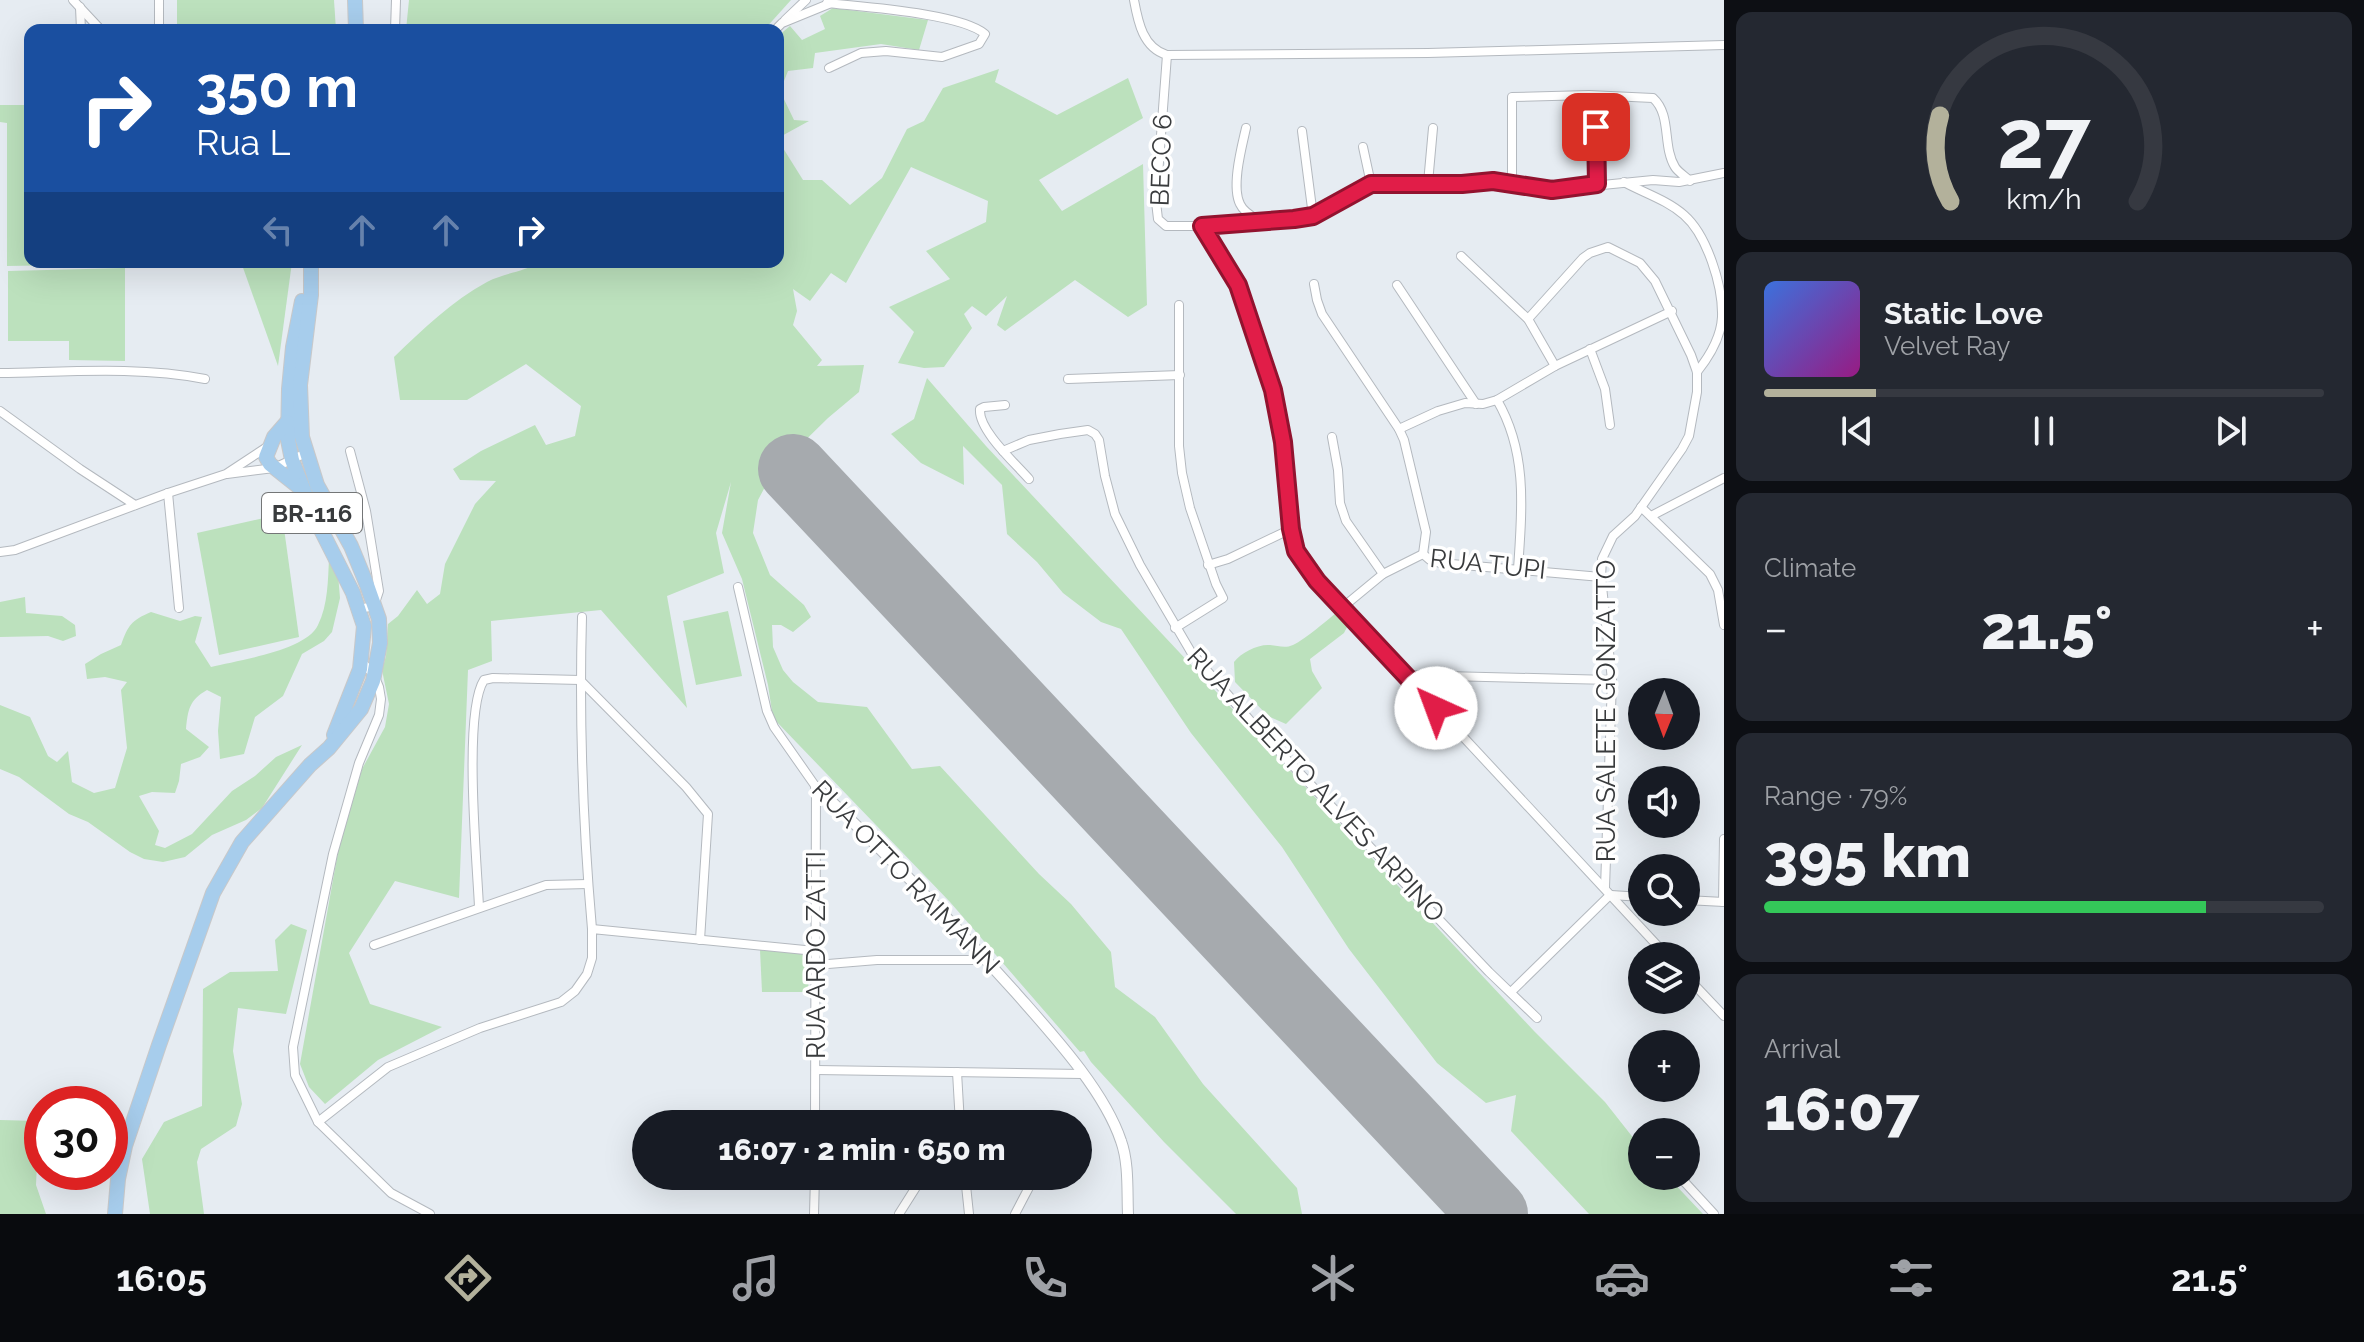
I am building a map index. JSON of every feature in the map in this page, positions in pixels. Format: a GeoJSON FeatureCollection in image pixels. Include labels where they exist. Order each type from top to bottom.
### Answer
{"type":"FeatureCollection","features":[{"type":"Feature","properties":{"kind":"main road"},"geometry":{"type":"LineString","coordinates":[[355,0],[356,24]]}},
{"type":"Feature","properties":{"kind":"main road","name":"BR-116"},"geometry":{"type":"LineString","coordinates":[[310,268],[293,347],[287,422],[295,438],[304,491],[364,626],[361,661],[353,692],[329,748]]}},
{"type":"Feature","properties":{"kind":"main road","name":"BR-116"},"geometry":{"type":"LineString","coordinates":[[295,438],[311,295],[311,268]]}},
{"type":"Feature","properties":{"kind":"main road"},"geometry":{"type":"LineString","coordinates":[[287,422],[269,446],[266,457],[274,468],[304,491]]}},
{"type":"Feature","properties":{"kind":"main road","name":"BR-116"},"geometry":{"type":"LineString","coordinates":[[115,1214],[125,1146],[213,893],[242,842],[361,709],[374,675],[380,643],[379,619],[351,546],[299,456]]}},
{"type":"Feature","properties":{"kind":"street"},"geometry":{"type":"LineString","coordinates":[[159,0],[159,24]]}},
{"type":"Feature","properties":{"kind":"street"},"geometry":{"type":"LineString","coordinates":[[395,24],[396,0]]}},
{"type":"Feature","properties":{"kind":"street"},"geometry":{"type":"LineString","coordinates":[[781,24],[806,0]]}},
{"type":"Feature","properties":{"kind":"street"},"geometry":{"type":"LineString","coordinates":[[784,24],[827,3],[843,0]]}},
{"type":"Feature","properties":{"kind":"street"},"geometry":{"type":"LineString","coordinates":[[1134,0],[1147,42],[1156,52],[1167,55],[1443,53],[1724,45]]}},
{"type":"Feature","properties":{"kind":"street"},"geometry":{"type":"LineString","coordinates":[[78,2],[80,24]]}},
{"type":"Feature","properties":{"kind":"street"},"geometry":{"type":"LineString","coordinates":[[78,2],[96,24]]}},
{"type":"Feature","properties":{"kind":"street"},"geometry":{"type":"LineString","coordinates":[[827,3],[932,16],[985,34],[979,44],[942,57],[886,51],[861,53],[829,68]]}},
{"type":"Feature","properties":{"kind":"street","name":"BECO 6"},"geometry":{"type":"LineString","coordinates":[[1167,55],[1158,154],[1158,219],[1166,226],[1202,226]]}},
{"type":"Feature","properties":{"kind":"street"},"geometry":{"type":"LineString","coordinates":[[1512,183],[1512,97],[1589,95],[1653,98],[1663,111],[1670,155],[1676,169],[1690,181]]}},
{"type":"Feature","properties":{"kind":"street"},"geometry":{"type":"LineString","coordinates":[[1596,127],[1597,184]]}},
{"type":"Feature","properties":{"kind":"street"},"geometry":{"type":"LineString","coordinates":[[1246,128],[1237,184],[1238,197],[1240,205],[1259,221]]}},
{"type":"Feature","properties":{"kind":"street"},"geometry":{"type":"LineString","coordinates":[[1428,183],[1433,128]]}},
{"type":"Feature","properties":{"kind":"street"},"geometry":{"type":"LineString","coordinates":[[1302,131],[1313,216]]}},
{"type":"Feature","properties":{"kind":"street"},"geometry":{"type":"LineString","coordinates":[[1363,147],[1371,184]]}},
{"type":"Feature","properties":{"kind":"street"},"geometry":{"type":"LineString","coordinates":[[1654,942],[1308,570],[1296,551],[1291,529],[1283,442],[1273,390],[1238,285],[1202,226],[1313,216],[1371,184],[1512,183],[1552,190],[1653,180],[1690,181],[1724,173]]}},
{"type":"Feature","properties":{"kind":"street"},"geometry":{"type":"LineString","coordinates":[[1624,182],[1684,215],[1706,243],[1722,316],[1709,357],[1697,372]]}},
{"type":"Feature","properties":{"kind":"street"},"geometry":{"type":"LineString","coordinates":[[1528,319],[1583,258],[1608,247],[1625,254],[1647,270],[1672,311],[1697,372]]}},
{"type":"Feature","properties":{"kind":"street"},"geometry":{"type":"LineString","coordinates":[[1461,256],[1528,319],[1555,366]]}},
{"type":"Feature","properties":{"kind":"street"},"geometry":{"type":"LineString","coordinates":[[1314,284],[1322,314],[1399,429],[1426,532],[1423,554]]}},
{"type":"Feature","properties":{"kind":"street"},"geometry":{"type":"LineString","coordinates":[[1397,285],[1476,404]]}},
{"type":"Feature","properties":{"kind":"street"},"geometry":{"type":"LineString","coordinates":[[1175,628],[1223,598],[1208,565],[1182,473],[1179,446],[1179,305]]}},
{"type":"Feature","properties":{"kind":"street"},"geometry":{"type":"LineString","coordinates":[[1399,429],[1438,411],[1465,403],[1497,400],[1555,366],[1672,311]]}},
{"type":"Feature","properties":{"kind":"street"},"geometry":{"type":"LineString","coordinates":[[1590,349],[1605,389],[1610,425]]}},
{"type":"Feature","properties":{"kind":"street"},"geometry":{"type":"LineString","coordinates":[[0,373],[138,371],[205,379]]}},
{"type":"Feature","properties":{"kind":"street","name":"RUA SALETE GONZATTO"},"geometry":{"type":"LineString","coordinates":[[1608,891],[1612,680],[1601,577],[1602,559],[1613,536],[1641,507],[1689,436],[1697,392],[1697,372]]}},
{"type":"Feature","properties":{"kind":"street"},"geometry":{"type":"LineString","coordinates":[[1068,379],[1180,375]]}},
{"type":"Feature","properties":{"kind":"street"},"geometry":{"type":"LineString","coordinates":[[1497,400],[1513,435],[1522,477],[1518,569]]}},
{"type":"Feature","properties":{"kind":"street"},"geometry":{"type":"LineString","coordinates":[[1005,405],[984,407],[978,414],[988,432],[1029,479]]}},
{"type":"Feature","properties":{"kind":"street"},"geometry":{"type":"LineString","coordinates":[[0,411],[135,505]]}},
{"type":"Feature","properties":{"kind":"street","name":"RUA ALBERTO ALVES ARPINO"},"geometry":{"type":"LineString","coordinates":[[1003,451],[1029,440],[1088,430],[1095,434],[1099,440],[1115,514],[1140,565],[1191,652],[1254,725],[1537,1018]]}},
{"type":"Feature","properties":{"kind":"street"},"geometry":{"type":"LineString","coordinates":[[1332,437],[1340,503],[1346,521],[1383,574]]}},
{"type":"Feature","properties":{"kind":"street"},"geometry":{"type":"LineString","coordinates":[[226,474],[269,446],[295,438]]}},
{"type":"Feature","properties":{"kind":"street"},"geometry":{"type":"LineString","coordinates":[[350,451],[366,511],[379,591],[374,606],[359,609]]}},
{"type":"Feature","properties":{"kind":"street"},"geometry":{"type":"LineString","coordinates":[[0,552],[24,547],[226,474],[274,468],[299,456]]}},
{"type":"Feature","properties":{"kind":"street"},"geometry":{"type":"LineString","coordinates":[[1651,516],[1724,478]]}},
{"type":"Feature","properties":{"kind":"street"},"geometry":{"type":"LineString","coordinates":[[168,493],[179,608]]}},
{"type":"Feature","properties":{"kind":"street"},"geometry":{"type":"LineString","coordinates":[[1641,507],[1721,588],[1724,625]]}},
{"type":"Feature","properties":{"kind":"street"},"geometry":{"type":"LineString","coordinates":[[1208,565],[1228,559],[1291,529]]}},
{"type":"Feature","properties":{"kind":"street"},"geometry":{"type":"LineString","coordinates":[[351,546],[370,540]]}},
{"type":"Feature","properties":{"kind":"street","name":"RUA TUPI"},"geometry":{"type":"LineString","coordinates":[[1343,607],[1383,574],[1423,554],[1440,563],[1601,577]]}},
{"type":"Feature","properties":{"kind":"street","name":"RUA OTTO RAIMANN"},"geometry":{"type":"LineString","coordinates":[[738,587],[767,711],[774,727],[816,787],[846,814],[986,960],[1062,1045],[1106,1110],[1122,1143],[1128,1214]]}},
{"type":"Feature","properties":{"kind":"street"},"geometry":{"type":"LineString","coordinates":[[318,1122],[388,1067],[480,1028],[561,1002],[575,991],[587,974],[592,958],[592,929],[580,680],[582,617]]}},
{"type":"Feature","properties":{"kind":"street"},"geometry":{"type":"LineString","coordinates":[[361,661],[374,675],[381,699],[379,715],[359,763],[333,854],[293,1047],[295,1075],[318,1122],[391,1193],[430,1214]]}},
{"type":"Feature","properties":{"kind":"street"},"geometry":{"type":"LineString","coordinates":[[1405,675],[1612,680]]}},
{"type":"Feature","properties":{"kind":"street"},"geometry":{"type":"LineString","coordinates":[[479,907],[473,760],[475,705],[479,687],[484,680],[493,678],[580,680],[686,787],[708,814],[700,940]]}},
{"type":"Feature","properties":{"kind":"street","name":"RUA ARDO ZATTI"},"geometry":{"type":"LineString","coordinates":[[815,1110],[816,787]]}},
{"type":"Feature","properties":{"kind":"street"},"geometry":{"type":"LineString","coordinates":[[1700,901],[1723,902],[1724,839]]}},
{"type":"Feature","properties":{"kind":"street"},"geometry":{"type":"LineString","coordinates":[[374,945],[546,885],[588,884]]}},
{"type":"Feature","properties":{"kind":"street"},"geometry":{"type":"LineString","coordinates":[[1511,992],[1608,891]]}},
{"type":"Feature","properties":{"kind":"street"},"geometry":{"type":"LineString","coordinates":[[1608,891],[1628,895]]}},
{"type":"Feature","properties":{"kind":"street"},"geometry":{"type":"LineString","coordinates":[[592,929],[815,951]]}},
{"type":"Feature","properties":{"kind":"street"},"geometry":{"type":"LineString","coordinates":[[816,965],[877,960],[986,960]]}},
{"type":"Feature","properties":{"kind":"street"},"geometry":{"type":"LineString","coordinates":[[1700,991],[1724,1016]]}},
{"type":"Feature","properties":{"kind":"street"},"geometry":{"type":"LineString","coordinates":[[816,1070],[1082,1074]]}},
{"type":"Feature","properties":{"kind":"street"},"geometry":{"type":"LineString","coordinates":[[957,1072],[958,1110]]}},
{"type":"Feature","properties":{"kind":"street"},"geometry":{"type":"LineString","coordinates":[[814,1214],[815,1190]]}},
{"type":"Feature","properties":{"kind":"street"},"geometry":{"type":"LineString","coordinates":[[899,1214],[914,1190]]}},
{"type":"Feature","properties":{"kind":"street"},"geometry":{"type":"LineString","coordinates":[[966,1190],[969,1214]]}},
{"type":"Feature","properties":{"kind":"street"},"geometry":{"type":"LineString","coordinates":[[1015,1214],[1028,1190]]}},
{"type":"Feature","properties":{"kind":"street"},"geometry":{"type":"LineString","coordinates":[[1692,1190],[1714,1214]]}},
{"type":"Feature","properties":{"kind":"green space"},"geometry":{"type":"Polygon","coordinates":[[[177,0],[334,0],[336,24],[177,24],[177,0]]]}},
{"type":"Feature","properties":{"kind":"green space"},"geometry":{"type":"Polygon","coordinates":[[[409,0],[791,0],[769,24],[407,24],[409,0]]]}},
{"type":"Feature","properties":{"kind":"green space"},"geometry":{"type":"Polygon","coordinates":[[[833,8],[928,20],[919,50],[881,44],[815,53],[813,68],[788,71],[784,81],[784,31],[790,26],[802,40],[825,29],[820,16],[833,8]]]}},
{"type":"Feature","properties":{"kind":"green space"},"geometry":{"type":"Polygon","coordinates":[[[999,69],[995,82],[1057,115],[1128,78],[1143,118],[1039,180],[1062,211],[1143,164],[1147,305],[1128,317],[1075,280],[1005,331],[997,325],[1007,296],[986,316],[972,306],[964,314],[972,328],[944,367],[924,368],[898,363],[914,332],[889,307],[950,279],[926,251],[986,222],[988,201],[911,167],[846,283],[831,273],[810,301],[793,289],[797,311],[793,325],[822,360],[817,366],[864,365],[859,392],[773,472],[758,500],[753,533],[770,575],[804,605],[811,617],[793,632],[781,625],[772,625],[773,647],[783,670],[818,702],[867,707],[912,769],[940,766],[1039,874],[1071,904],[1111,952],[1115,987],[1155,1017],[1203,1084],[1297,1188],[1302,1214],[1236,1214],[1164,1142],[1084,1051],[1080,1052],[950,902],[773,718],[742,579],[722,533],[731,482],[716,533],[724,573],[667,596],[687,708],[601,610],[491,621],[492,661],[468,670],[459,898],[395,881],[349,953],[370,1004],[442,1027],[378,1060],[325,1104],[309,1087],[300,1064],[338,852],[362,769],[385,727],[389,704],[382,670],[388,624],[398,616],[417,590],[427,604],[440,594],[445,564],[475,504],[496,481],[460,480],[453,469],[481,451],[535,425],[546,445],[575,436],[581,406],[526,364],[467,400],[400,400],[394,357],[462,298],[494,279],[527,268],[784,268],[784,150],[803,180],[822,180],[850,205],[882,178],[907,129],[924,121],[943,88],[999,69]]]}},
{"type":"Feature","properties":{"kind":"green space"},"geometry":{"type":"Polygon","coordinates":[[[784,99],[794,120],[809,121],[784,135],[784,99]]]}},
{"type":"Feature","properties":{"kind":"green space"},"geometry":{"type":"Polygon","coordinates":[[[0,105],[24,105],[24,266],[7,266],[7,123],[0,122],[0,105]]]}},
{"type":"Feature","properties":{"kind":"green space"},"geometry":{"type":"Polygon","coordinates":[[[125,268],[125,361],[69,360],[69,341],[8,341],[8,271],[125,268]]]}},
{"type":"Feature","properties":{"kind":"green space"},"geometry":{"type":"Polygon","coordinates":[[[243,268],[291,268],[278,366],[243,268]]]}},
{"type":"Feature","properties":{"kind":"green space"},"geometry":{"type":"Polygon","coordinates":[[[927,378],[986,446],[1534,1031],[1605,1102],[1628,1131],[1628,1190],[1680,1190],[1703,1214],[1589,1214],[1511,1131],[1516,1095],[1486,1103],[1437,1063],[1349,949],[1282,847],[1191,733],[1121,629],[1101,622],[1063,593],[1037,562],[1007,534],[1002,485],[963,446],[964,485],[921,463],[891,434],[914,419],[927,378]]]}},
{"type":"Feature","properties":{"kind":"green space"},"geometry":{"type":"Polygon","coordinates":[[[282,514],[299,637],[219,655],[197,533],[282,514]]]}},
{"type":"Feature","properties":{"kind":"green space"},"geometry":{"type":"Polygon","coordinates":[[[329,558],[338,574],[340,598],[332,632],[324,641],[302,654],[283,696],[255,717],[244,754],[220,759],[218,731],[221,697],[207,690],[190,706],[186,729],[209,747],[200,757],[181,764],[175,793],[152,792],[139,796],[159,831],[155,845],[165,848],[192,834],[232,791],[276,757],[302,745],[262,808],[246,820],[212,835],[185,857],[163,862],[144,859],[88,822],[69,814],[19,777],[0,769],[0,705],[30,717],[48,756],[57,762],[68,751],[72,782],[94,793],[115,788],[127,748],[121,690],[127,682],[105,677],[87,679],[85,664],[121,645],[132,624],[151,612],[180,621],[202,617],[195,642],[211,667],[300,642],[311,634],[321,617],[326,601],[329,558]]]}},
{"type":"Feature","properties":{"kind":"green space"},"geometry":{"type":"Polygon","coordinates":[[[25,597],[26,613],[62,616],[75,625],[76,636],[63,641],[48,636],[0,637],[0,602],[25,597]]]}},
{"type":"Feature","properties":{"kind":"green space"},"geometry":{"type":"Polygon","coordinates":[[[1340,610],[1350,621],[1344,633],[1310,659],[1312,671],[1322,688],[1286,724],[1268,716],[1235,682],[1234,662],[1259,646],[1293,645],[1340,610]]]}},
{"type":"Feature","properties":{"kind":"green space"},"geometry":{"type":"Polygon","coordinates":[[[728,611],[742,676],[696,685],[683,621],[728,611]]]}},
{"type":"Feature","properties":{"kind":"green space"},"geometry":{"type":"Polygon","coordinates":[[[291,924],[307,930],[286,1014],[238,1008],[233,1051],[242,1104],[236,1126],[201,1149],[197,1162],[204,1214],[150,1214],[142,1159],[164,1122],[202,1106],[203,989],[230,972],[278,971],[275,940],[291,924]]]}},
{"type":"Feature","properties":{"kind":"green space"},"geometry":{"type":"Polygon","coordinates":[[[760,950],[810,954],[808,992],[762,992],[760,950]]]}},
{"type":"Feature","properties":{"kind":"green space"},"geometry":{"type":"Polygon","coordinates":[[[0,1120],[24,1121],[24,1190],[38,1190],[46,1214],[0,1214],[0,1120]]]}},
{"type":"Feature","properties":{"kind":"runway"},"geometry":{"type":"LineString","coordinates":[[793,469],[1493,1214]]}},
{"type":"Feature","properties":{"kind":"route"},"geometry":{"type":"LineString","coordinates":[[1436,708],[1317,581],[1296,551],[1283,442],[1273,390],[1238,285],[1202,226],[1313,216],[1371,184],[1493,181],[1552,190],[1597,184],[1596,127]]}}]}
